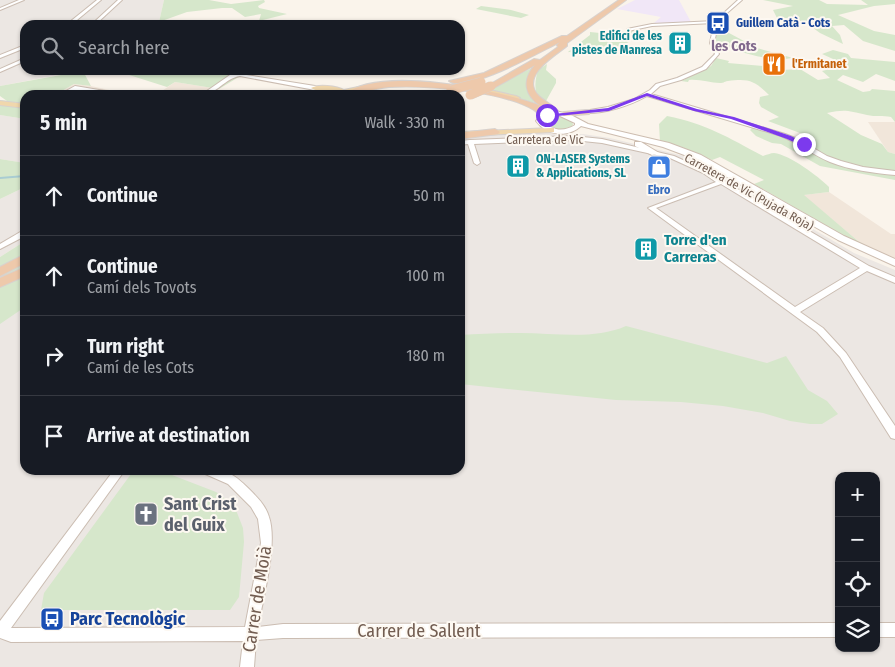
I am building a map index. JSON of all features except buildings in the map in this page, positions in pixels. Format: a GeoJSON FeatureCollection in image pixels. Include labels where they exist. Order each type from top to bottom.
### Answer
{"type":"FeatureCollection","features":[{"type":"Feature","properties":{"kind":"highway"},"geometry":{"type":"LineString","coordinates":[[465,92],[485,84],[538,56],[618,0]]}},
{"type":"Feature","properties":{"kind":"highway"},"geometry":{"type":"LineString","coordinates":[[465,92],[542,57],[623,0]]}},
{"type":"Feature","properties":{"kind":"highway"},"geometry":{"type":"LineString","coordinates":[[559,113],[539,103],[532,96],[531,73],[540,63],[578,36],[590,22]]}},
{"type":"Feature","properties":{"kind":"highway"},"geometry":{"type":"LineString","coordinates":[[395,84],[452,82],[476,78],[527,57],[564,37]]}},
{"type":"Feature","properties":{"kind":"highway"},"geometry":{"type":"LineString","coordinates":[[360,90],[390,86],[447,86],[486,92],[517,100],[540,109],[544,116]]}},
{"type":"Feature","properties":{"kind":"highway"},"geometry":{"type":"LineString","coordinates":[[465,135],[498,132]]}},
{"type":"Feature","properties":{"kind":"highway"},"geometry":{"type":"LineString","coordinates":[[0,272],[20,261]]}},
{"type":"Feature","properties":{"kind":"highway"},"geometry":{"type":"LineString","coordinates":[[0,283],[20,273]]}},
{"type":"Feature","properties":{"kind":"main road"},"geometry":{"type":"LineString","coordinates":[[352,90],[395,84],[438,84],[475,88],[559,113]]}},
{"type":"Feature","properties":{"kind":"main road"},"geometry":{"type":"LineString","coordinates":[[315,88],[356,89]]}},
{"type":"Feature","properties":{"kind":"main road"},"geometry":{"type":"LineString","coordinates":[[315,88],[318,90]]}},
{"type":"Feature","properties":{"kind":"main road"},"geometry":{"type":"LineString","coordinates":[[0,104],[20,107]]}},
{"type":"Feature","properties":{"kind":"main road"},"geometry":{"type":"LineString","coordinates":[[0,109],[20,108]]}},
{"type":"Feature","properties":{"kind":"main road"},"geometry":{"type":"LineString","coordinates":[[551,130],[541,124],[540,120],[544,116],[559,113],[586,112]]}},
{"type":"Feature","properties":{"kind":"main road"},"geometry":{"type":"LineString","coordinates":[[568,131],[577,128],[578,114],[586,112]]}},
{"type":"Feature","properties":{"kind":"main road","name":"Carretera de Vic (Pujada Roja)"},"geometry":{"type":"LineString","coordinates":[[559,113],[577,120],[586,126],[666,146],[698,157],[841,238],[895,263]]}},
{"type":"Feature","properties":{"kind":"main road"},"geometry":{"type":"LineString","coordinates":[[465,142],[498,132],[551,130]]}},
{"type":"Feature","properties":{"kind":"main road","name":"Carretera de Vic (Pujada Roja)"},"geometry":{"type":"LineString","coordinates":[[551,130],[594,132],[663,148],[693,158],[853,250],[895,268]]}},
{"type":"Feature","properties":{"kind":"main road"},"geometry":{"type":"LineString","coordinates":[[627,140],[655,153]]}},
{"type":"Feature","properties":{"kind":"street"},"geometry":{"type":"LineString","coordinates":[[0,8],[22,0]]}},
{"type":"Feature","properties":{"kind":"street"},"geometry":{"type":"LineString","coordinates":[[74,20],[99,0]]}},
{"type":"Feature","properties":{"kind":"street"},"geometry":{"type":"LineString","coordinates":[[98,20],[120,0]]}},
{"type":"Feature","properties":{"kind":"street"},"geometry":{"type":"LineString","coordinates":[[586,112],[609,109],[647,94],[658,85],[679,79],[708,66],[717,54],[712,43],[716,22],[719,17],[740,0]]}},
{"type":"Feature","properties":{"kind":"street"},"geometry":{"type":"LineString","coordinates":[[628,30],[652,25],[716,22]]}},
{"type":"Feature","properties":{"kind":"street"},"geometry":{"type":"LineString","coordinates":[[0,57],[20,48]]}},
{"type":"Feature","properties":{"kind":"street"},"geometry":{"type":"LineString","coordinates":[[0,61],[17,63]]}},
{"type":"Feature","properties":{"kind":"street"},"geometry":{"type":"LineString","coordinates":[[0,71],[20,62]]}},
{"type":"Feature","properties":{"kind":"street"},"geometry":{"type":"LineString","coordinates":[[211,90],[232,76],[246,75],[315,88]]}},
{"type":"Feature","properties":{"kind":"street"},"geometry":{"type":"LineString","coordinates":[[71,90],[75,88],[87,90]]}},
{"type":"Feature","properties":{"kind":"street"},"geometry":{"type":"LineString","coordinates":[[647,94],[696,110],[732,118],[789,137],[830,159],[873,171],[895,173]]}},
{"type":"Feature","properties":{"kind":"street","name":"Carretera de Vic"},"geometry":{"type":"LineString","coordinates":[[465,142],[573,138],[602,141],[655,153],[688,163],[866,268],[895,280]]}},
{"type":"Feature","properties":{"kind":"street"},"geometry":{"type":"LineString","coordinates":[[470,142],[477,163]]}},
{"type":"Feature","properties":{"kind":"street"},"geometry":{"type":"LineString","coordinates":[[721,182],[651,208],[820,330],[843,355],[894,432]]}},
{"type":"Feature","properties":{"kind":"street"},"geometry":{"type":"LineString","coordinates":[[0,247],[20,236]]}},
{"type":"Feature","properties":{"kind":"street"},"geometry":{"type":"LineString","coordinates":[[795,311],[866,268]]}},
{"type":"Feature","properties":{"kind":"street"},"geometry":{"type":"LineString","coordinates":[[1,631],[116,475]]}},
{"type":"Feature","properties":{"kind":"street","name":"Carrer de Moià"},"geometry":{"type":"LineString","coordinates":[[220,475],[232,480],[255,503],[264,518],[267,543],[250,634],[247,667]]}},
{"type":"Feature","properties":{"kind":"street","name":"Carrer de Sallent"},"geometry":{"type":"LineString","coordinates":[[1,631],[11,635],[250,634],[283,631],[835,630]]}},
{"type":"Feature","properties":{"kind":"street"},"geometry":{"type":"LineString","coordinates":[[880,630],[895,630]]}},
{"type":"Feature","properties":{"kind":"shaded area"},"geometry":{"type":"Polygon","coordinates":[[[0,0],[164,0],[159,20],[20,20],[20,75],[58,75],[0,86],[0,0]]]}},
{"type":"Feature","properties":{"kind":"shaded area"},"geometry":{"type":"Polygon","coordinates":[[[635,0],[679,0],[691,22],[659,24],[654,23],[661,17],[617,9],[635,0]]]}},
{"type":"Feature","properties":{"kind":"shaded area"},"geometry":{"type":"Polygon","coordinates":[[[175,82],[219,89],[217,90],[163,90],[175,82]]]}},
{"type":"Feature","properties":{"kind":"shaded area"},"geometry":{"type":"Polygon","coordinates":[[[74,84],[109,90],[64,90],[74,84]]]}},
{"type":"Feature","properties":{"kind":"shaded area"},"geometry":{"type":"Polygon","coordinates":[[[0,115],[20,118],[20,162],[0,159],[0,115]]]}},
{"type":"Feature","properties":{"kind":"shaded area"},"geometry":{"type":"Polygon","coordinates":[[[868,122],[895,122],[895,154],[888,152],[868,122]]]}},
{"type":"Feature","properties":{"kind":"shaded area"},"geometry":{"type":"Polygon","coordinates":[[[547,132],[558,135],[583,134],[610,138],[684,156],[712,170],[854,253],[895,270],[895,667],[0,667],[0,290],[20,280],[20,475],[465,475],[465,137],[547,132]]]}},
{"type":"Feature","properties":{"kind":"shaded area"},"geometry":{"type":"Polygon","coordinates":[[[20,189],[20,244],[0,257],[0,199],[20,189]]]}},
{"type":"Feature","properties":{"kind":"shaded area"},"geometry":{"type":"Polygon","coordinates":[[[829,192],[891,234],[895,234],[895,261],[858,241],[803,195],[829,192]]]}},
{"type":"Feature","properties":{"kind":"green space"},"geometry":{"type":"Polygon","coordinates":[[[164,0],[209,0],[231,4],[264,0],[265,2],[258,6],[259,8],[287,14],[259,20],[261,14],[245,17],[232,8],[222,8],[187,12],[159,20],[164,0]]]}},
{"type":"Feature","properties":{"kind":"green space"},"geometry":{"type":"Polygon","coordinates":[[[763,0],[819,0],[827,4],[868,5],[861,0],[895,0],[895,4],[874,6],[838,15],[874,31],[895,35],[895,51],[863,41],[844,25],[832,26],[840,35],[843,44],[820,33],[809,25],[812,23],[779,22],[773,10],[793,6],[763,0]]]}},
{"type":"Feature","properties":{"kind":"green space"},"geometry":{"type":"Polygon","coordinates":[[[481,6],[511,10],[529,15],[521,18],[476,9],[481,6]]]}},
{"type":"Feature","properties":{"kind":"green space"},"geometry":{"type":"Polygon","coordinates":[[[636,30],[637,32],[631,40],[610,49],[591,52],[568,52],[590,35],[590,32],[636,30]]]}},
{"type":"Feature","properties":{"kind":"green space"},"geometry":{"type":"Polygon","coordinates":[[[714,31],[729,33],[757,48],[793,58],[772,59],[741,52],[712,42],[714,31]]]}},
{"type":"Feature","properties":{"kind":"green space"},"geometry":{"type":"Polygon","coordinates":[[[833,50],[848,54],[851,58],[895,62],[895,81],[876,74],[863,82],[843,75],[837,80],[863,92],[872,89],[895,91],[895,122],[888,116],[870,116],[847,111],[827,113],[861,135],[882,144],[888,152],[895,154],[895,180],[820,166],[781,144],[772,143],[756,136],[750,130],[754,126],[804,144],[816,139],[768,121],[779,117],[761,107],[759,103],[760,97],[769,95],[760,86],[747,80],[722,83],[693,80],[688,82],[681,81],[711,66],[716,58],[729,61],[728,63],[763,66],[782,70],[800,69],[818,80],[830,78],[822,71],[826,70],[824,66],[825,60],[833,59],[822,54],[833,50]]]}},
{"type":"Feature","properties":{"kind":"green space"},"geometry":{"type":"Polygon","coordinates":[[[547,64],[546,70],[556,79],[556,83],[546,101],[538,98],[535,84],[538,70],[547,64]]]}},
{"type":"Feature","properties":{"kind":"green space"},"geometry":{"type":"Polygon","coordinates":[[[532,68],[528,86],[530,95],[535,103],[488,89],[532,68]]]}},
{"type":"Feature","properties":{"kind":"green space"},"geometry":{"type":"Polygon","coordinates":[[[61,75],[85,75],[91,86],[74,84],[64,90],[20,90],[20,118],[0,115],[0,100],[7,101],[0,96],[0,86],[61,75]]]}},
{"type":"Feature","properties":{"kind":"green space"},"geometry":{"type":"Polygon","coordinates":[[[129,75],[242,75],[219,89],[175,82],[167,87],[129,75]]]}},
{"type":"Feature","properties":{"kind":"green space"},"geometry":{"type":"Polygon","coordinates":[[[560,116],[572,120],[573,125],[567,129],[560,129],[546,124],[548,119],[560,116]]]}},
{"type":"Feature","properties":{"kind":"green space"},"geometry":{"type":"Polygon","coordinates":[[[667,116],[705,127],[763,156],[773,153],[781,155],[803,167],[829,187],[829,192],[804,195],[858,241],[892,260],[860,245],[754,184],[764,180],[720,157],[712,160],[682,147],[660,142],[659,124],[667,116]]]}},
{"type":"Feature","properties":{"kind":"green space"},"geometry":{"type":"Polygon","coordinates":[[[0,159],[20,162],[20,189],[0,199],[0,159]]]}},
{"type":"Feature","properties":{"kind":"green space"},"geometry":{"type":"Polygon","coordinates":[[[20,244],[20,310],[0,324],[0,257],[20,244]]]}},
{"type":"Feature","properties":{"kind":"green space"},"geometry":{"type":"Polygon","coordinates":[[[626,326],[767,363],[786,356],[808,390],[827,401],[838,414],[822,424],[810,424],[723,406],[681,402],[616,400],[465,385],[465,335],[528,333],[585,335],[613,331],[626,326]]]}},
{"type":"Feature","properties":{"kind":"green space"},"geometry":{"type":"Polygon","coordinates":[[[130,475],[172,475],[216,492],[234,505],[243,528],[244,542],[239,597],[230,610],[41,610],[44,593],[130,475]]]}},
{"type":"Feature","properties":{"kind":"waterway"},"geometry":{"type":"LineString","coordinates":[[0,178],[20,176]]}},
{"type":"Feature","properties":{"kind":"place","name":"Guillem Catà - Cots"},"geometry":{"type":"Point","coordinates":[718,23]}},
{"type":"Feature","properties":{"kind":"place","name":"Edifici de les pistes de Manresa"},"geometry":{"type":"Point","coordinates":[680,43]}},
{"type":"Feature","properties":{"kind":"place","name":"l'Ermitanet"},"geometry":{"type":"Point","coordinates":[774,64]}},
{"type":"Feature","properties":{"kind":"place","name":"ON-LASER Systems & Applications, SL"},"geometry":{"type":"Point","coordinates":[518,166]}},
{"type":"Feature","properties":{"kind":"place","name":"Ebro"},"geometry":{"type":"Point","coordinates":[659,167]}},
{"type":"Feature","properties":{"kind":"place","name":"Torre d'en Carreras"},"geometry":{"type":"Point","coordinates":[646,249]}},
{"type":"Feature","properties":{"kind":"place","name":"Sant Crist del Guix"},"geometry":{"type":"Point","coordinates":[146,514]}},
{"type":"Feature","properties":{"kind":"place","name":"Parc Tecnològic"},"geometry":{"type":"Point","coordinates":[52,619]}},
{"type":"Feature","properties":{"kind":"district","name":"les Cots"},"geometry":{"type":"Point","coordinates":[734,46]}},
{"type":"Feature","properties":{"kind":"route"},"geometry":{"type":"LineString","coordinates":[[547,115],[609,109],[647,94],[696,110],[732,118],[770,130],[804,144]]}}]}
